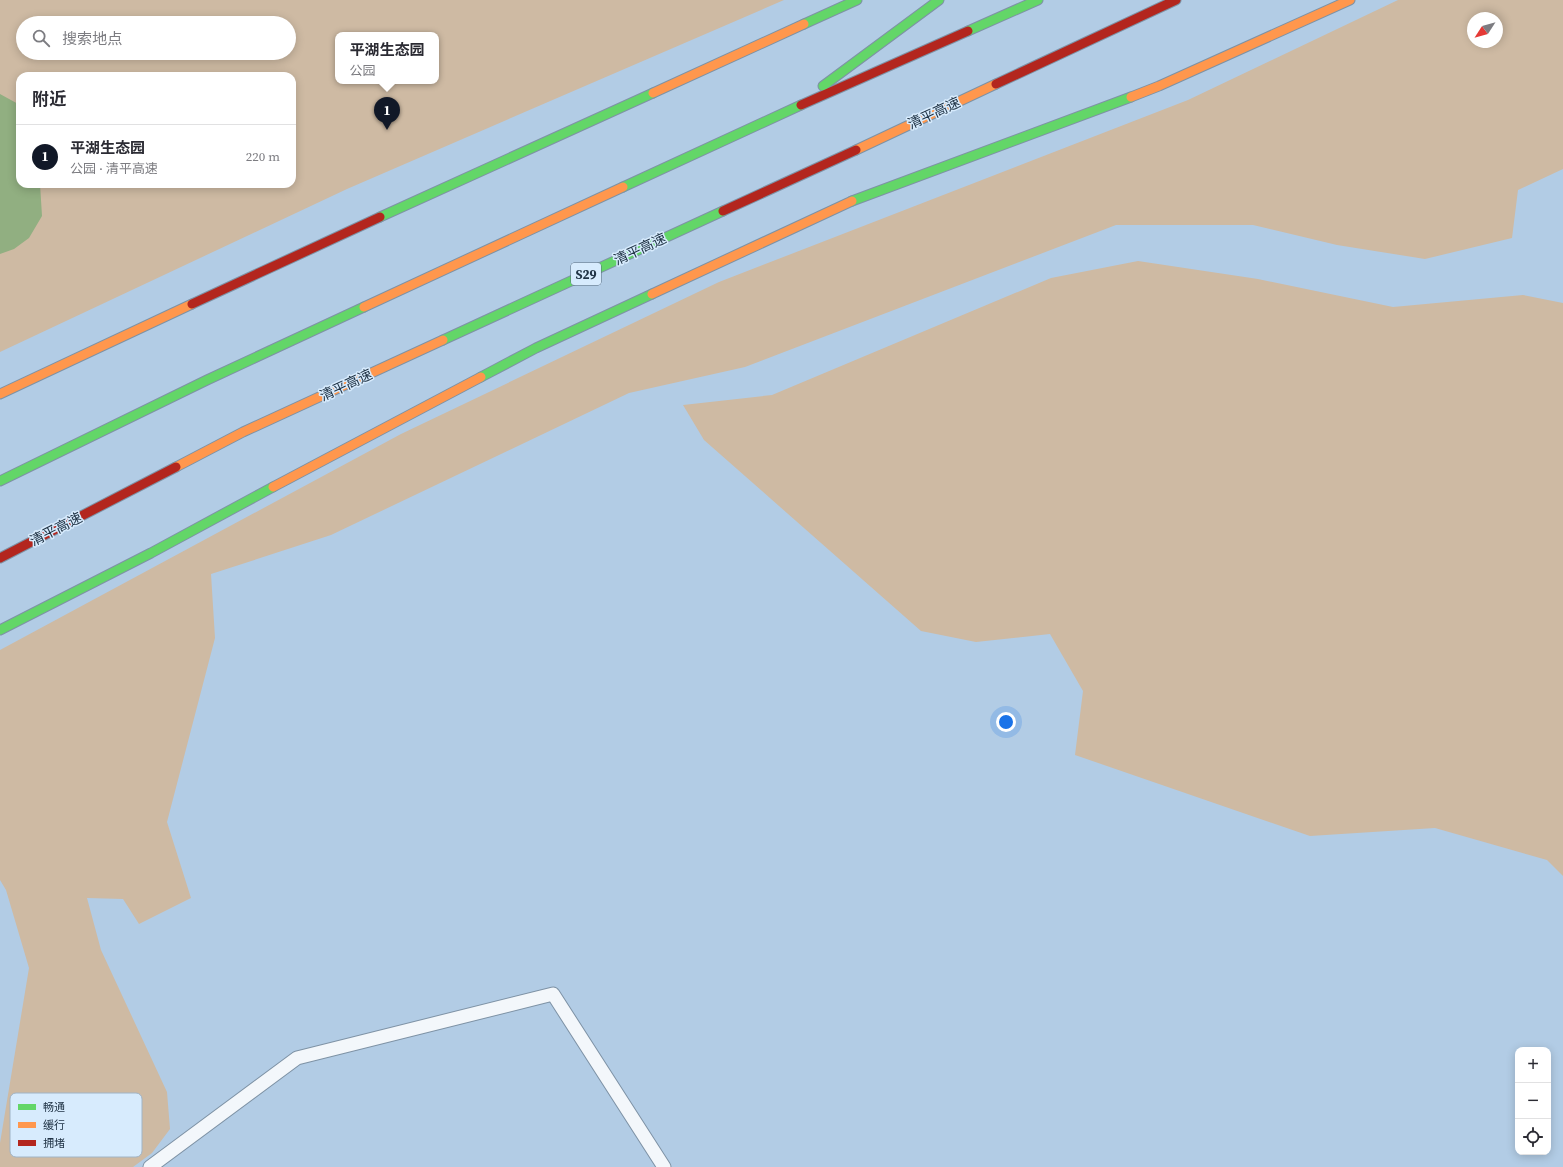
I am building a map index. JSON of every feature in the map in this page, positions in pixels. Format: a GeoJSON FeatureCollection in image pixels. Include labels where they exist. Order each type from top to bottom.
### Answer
{"type":"FeatureCollection","features":[{"type":"Feature","properties":{"kind":"highway"},"geometry":{"type":"LineString","coordinates":[[0,394],[177,309],[857,0]]}},
{"type":"Feature","properties":{"kind":"highway"},"geometry":{"type":"LineString","coordinates":[[790,111],[939,0]]}},
{"type":"Feature","properties":{"kind":"highway"},"geometry":{"type":"LineString","coordinates":[[0,481],[214,377],[686,157],[1038,0]]}},
{"type":"Feature","properties":{"kind":"highway","name":"清平高速"},"geometry":{"type":"LineString","coordinates":[[0,558],[243,432],[800,176],[1176,0]]}},
{"type":"Feature","properties":{"kind":"highway"},"geometry":{"type":"LineString","coordinates":[[0,630],[151,553],[412,413],[536,348],[572,331],[847,203],[1159,86],[1350,0]]}},
{"type":"Feature","properties":{"kind":"lane"},"geometry":{"type":"LineString","coordinates":[[150,1167],[297,1058],[553,994],[664,1167]]}},
{"type":"Feature","properties":{"kind":"shaded area"},"geometry":{"type":"Polygon","coordinates":[[[0,0],[784,0],[347,189],[0,352],[0,0]]]}},
{"type":"Feature","properties":{"kind":"shaded area"},"geometry":{"type":"Polygon","coordinates":[[[1398,0],[1563,0],[1563,169],[1518,190],[1512,238],[1425,259],[1337,245],[1253,225],[1116,225],[745,367],[629,393],[331,535],[211,574],[215,638],[167,822],[191,898],[139,924],[123,899],[87,898],[101,950],[167,1092],[170,1129],[152,1153],[133,1167],[0,1167],[0,1143],[29,968],[6,890],[0,880],[0,650],[401,434],[719,282],[1188,100],[1398,0]]]}},
{"type":"Feature","properties":{"kind":"shaded area"},"geometry":{"type":"Polygon","coordinates":[[[0,94],[16,103],[16,188],[40,188],[42,216],[29,238],[14,249],[0,254],[0,94]]]}},
{"type":"Feature","properties":{"kind":"shaded area"},"geometry":{"type":"Polygon","coordinates":[[[1138,261],[1258,279],[1393,307],[1523,295],[1563,303],[1563,876],[1547,860],[1435,828],[1310,836],[1075,755],[1083,691],[1050,634],[976,642],[921,631],[704,440],[683,405],[772,395],[1051,278],[1138,261]]]}},
{"type":"Feature","properties":{"kind":"traffic: fast"},"geometry":{"type":"LineString","coordinates":[[804,24],[857,0]]}},
{"type":"Feature","properties":{"kind":"traffic: fast"},"geometry":{"type":"LineString","coordinates":[[823,86],[939,0]]}},
{"type":"Feature","properties":{"kind":"traffic: fast"},"geometry":{"type":"LineString","coordinates":[[968,31],[1038,0]]}},
{"type":"Feature","properties":{"kind":"traffic: fast"},"geometry":{"type":"LineString","coordinates":[[380,217],[653,93]]}},
{"type":"Feature","properties":{"kind":"traffic: fast"},"geometry":{"type":"LineString","coordinates":[[852,201],[1131,97]]}},
{"type":"Feature","properties":{"kind":"traffic: fast"},"geometry":{"type":"LineString","coordinates":[[623,187],[801,105]]}},
{"type":"Feature","properties":{"kind":"traffic: fast"},"geometry":{"type":"LineString","coordinates":[[443,340],[723,211]]}},
{"type":"Feature","properties":{"kind":"traffic: fast"},"geometry":{"type":"LineString","coordinates":[[481,377],[536,348],[652,294]]}},
{"type":"Feature","properties":{"kind":"traffic: fast"},"geometry":{"type":"LineString","coordinates":[[0,481],[207,380],[364,307]]}},
{"type":"Feature","properties":{"kind":"traffic: fast"},"geometry":{"type":"LineString","coordinates":[[0,630],[151,553],[273,487]]}},
{"type":"Feature","properties":{"kind":"traffic: slow"},"geometry":{"type":"LineString","coordinates":[[1131,97],[1159,86],[1350,0]]}},
{"type":"Feature","properties":{"kind":"traffic: slow"},"geometry":{"type":"LineString","coordinates":[[653,93],[804,24]]}},
{"type":"Feature","properties":{"kind":"traffic: slow"},"geometry":{"type":"LineString","coordinates":[[856,150],[996,84]]}},
{"type":"Feature","properties":{"kind":"traffic: slow"},"geometry":{"type":"LineString","coordinates":[[364,307],[623,187]]}},
{"type":"Feature","properties":{"kind":"traffic: slow"},"geometry":{"type":"LineString","coordinates":[[652,294],[852,201]]}},
{"type":"Feature","properties":{"kind":"traffic: slow"},"geometry":{"type":"LineString","coordinates":[[0,394],[192,304]]}},
{"type":"Feature","properties":{"kind":"traffic: slow"},"geometry":{"type":"LineString","coordinates":[[176,467],[243,432],[443,340]]}},
{"type":"Feature","properties":{"kind":"traffic: slow"},"geometry":{"type":"LineString","coordinates":[[273,487],[481,377]]}},
{"type":"Feature","properties":{"kind":"traffic: jam"},"geometry":{"type":"LineString","coordinates":[[996,84],[1176,0]]}},
{"type":"Feature","properties":{"kind":"traffic: jam"},"geometry":{"type":"LineString","coordinates":[[801,105],[968,31]]}},
{"type":"Feature","properties":{"kind":"traffic: jam"},"geometry":{"type":"LineString","coordinates":[[723,211],[856,150]]}},
{"type":"Feature","properties":{"kind":"traffic: jam"},"geometry":{"type":"LineString","coordinates":[[192,304],[380,217]]}},
{"type":"Feature","properties":{"kind":"traffic: jam"},"geometry":{"type":"LineString","coordinates":[[0,558],[176,467]]}},
{"type":"Feature","properties":{"kind":"place","name":"平湖生态园"},"geometry":{"type":"Point","coordinates":[387,130]}}]}
